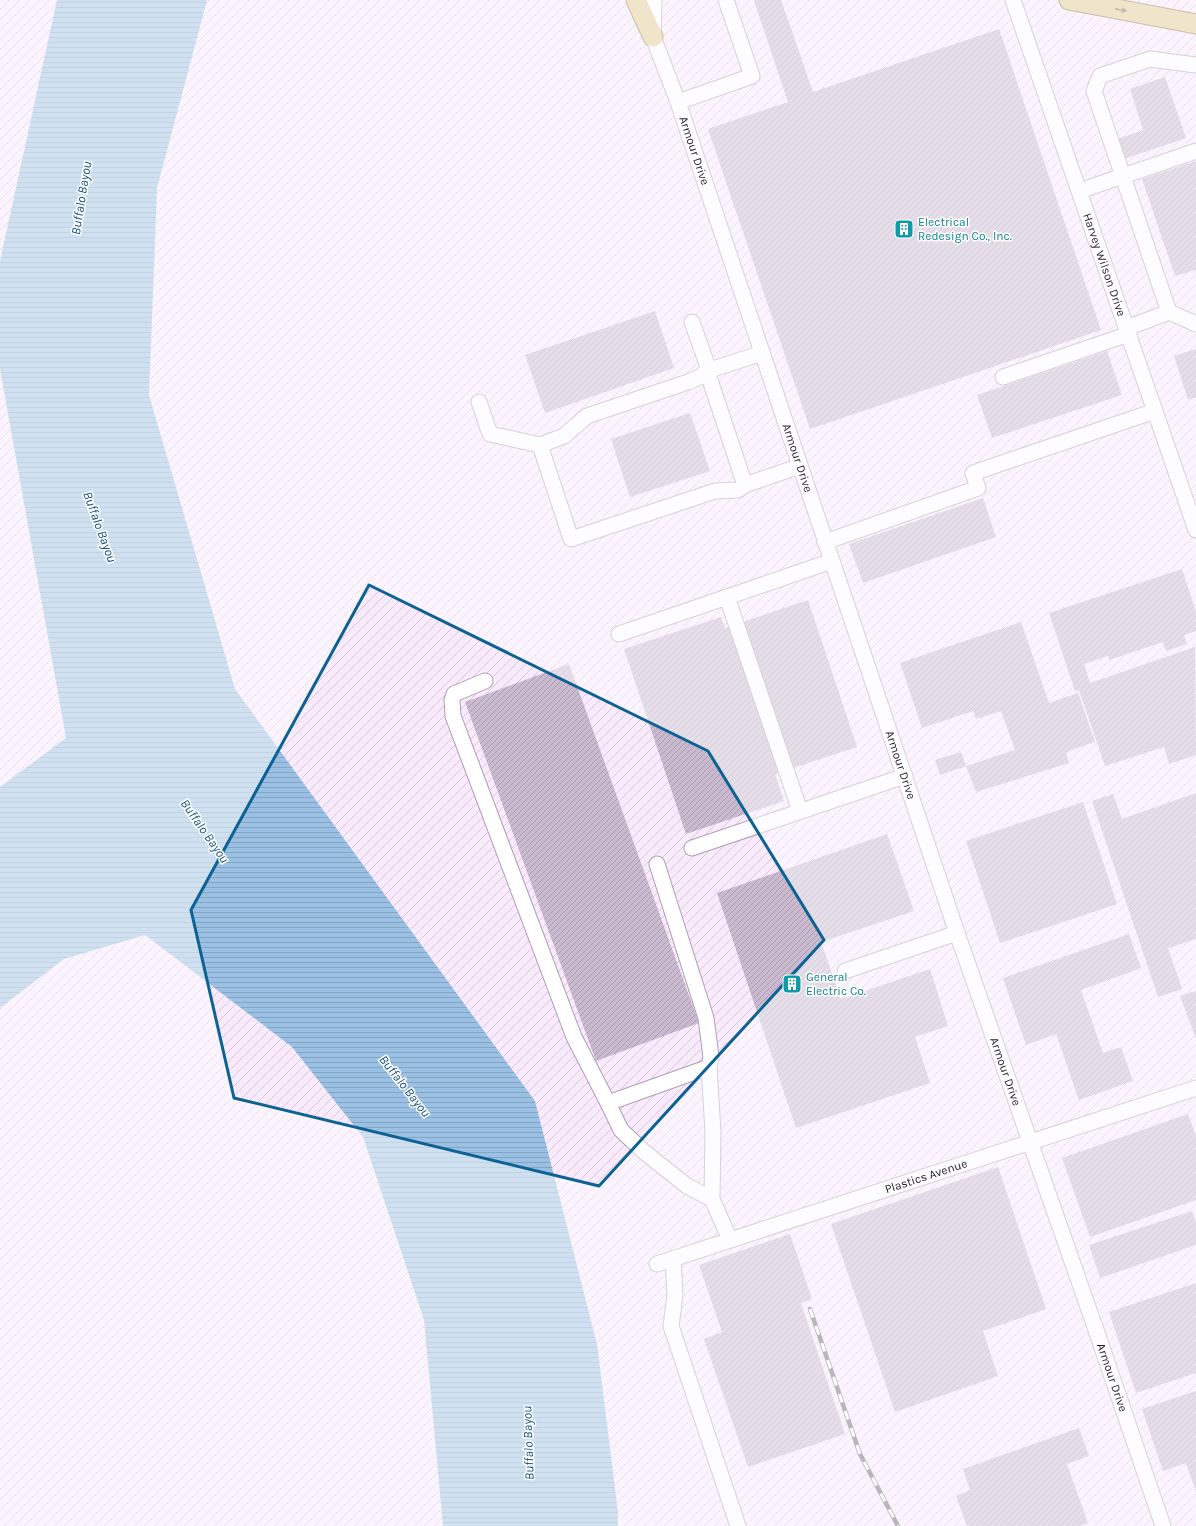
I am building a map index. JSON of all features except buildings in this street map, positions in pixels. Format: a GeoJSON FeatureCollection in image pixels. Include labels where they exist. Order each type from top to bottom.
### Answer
{"type":"FeatureCollection","features":[{"type":"Feature","properties":{"kind":"main road"},"geometry":{"type":"LineString","coordinates":[[636,0],[654,37]]}},
{"type":"Feature","properties":{"kind":"main road"},"geometry":{"type":"LineString","coordinates":[[1069,0],[1196,24]]}},
{"type":"Feature","properties":{"kind":"street","name":"Armour Drive"},"geometry":{"type":"LineString","coordinates":[[654,0],[654,37],[678,102],[957,933],[1031,1142],[1163,1526]]}},
{"type":"Feature","properties":{"kind":"street"},"geometry":{"type":"LineString","coordinates":[[678,102],[752,76],[726,0]]}},
{"type":"Feature","properties":{"kind":"street","name":"Harvey Wilson Drive"},"geometry":{"type":"LineString","coordinates":[[1012,0],[1196,530]]}},
{"type":"Feature","properties":{"kind":"street"},"geometry":{"type":"LineString","coordinates":[[1196,65],[1150,59],[1100,76],[1094,91],[1169,312],[1196,324]]}},
{"type":"Feature","properties":{"kind":"street"},"geometry":{"type":"LineString","coordinates":[[1079,191],[1196,151]]}},
{"type":"Feature","properties":{"kind":"street"},"geometry":{"type":"LineString","coordinates":[[1003,377],[1128,331],[1169,312]]}},
{"type":"Feature","properties":{"kind":"street"},"geometry":{"type":"LineString","coordinates":[[692,322],[745,485]]}},
{"type":"Feature","properties":{"kind":"street"},"geometry":{"type":"LineString","coordinates":[[478,402],[490,434],[540,445],[564,436],[587,416],[688,382],[700,377],[708,371],[762,353]]}},
{"type":"Feature","properties":{"kind":"street"},"geometry":{"type":"LineString","coordinates":[[825,542],[978,488],[973,473],[1155,411]]}},
{"type":"Feature","properties":{"kind":"street"},"geometry":{"type":"LineString","coordinates":[[540,445],[572,538],[715,491],[738,490],[745,485],[800,466]]}},
{"type":"Feature","properties":{"kind":"street"},"geometry":{"type":"LineString","coordinates":[[619,634],[832,561]]}},
{"type":"Feature","properties":{"kind":"street"},"geometry":{"type":"LineString","coordinates":[[727,597],[800,811]]}},
{"type":"Feature","properties":{"kind":"street"},"geometry":{"type":"LineString","coordinates":[[485,681],[454,694],[452,700],[453,716],[574,1037],[621,1130],[643,1151],[687,1186],[712,1198]]}},
{"type":"Feature","properties":{"kind":"street"},"geometry":{"type":"LineString","coordinates":[[692,848],[905,776]]}},
{"type":"Feature","properties":{"kind":"street"},"geometry":{"type":"LineString","coordinates":[[656,864],[706,1018],[711,1057],[709,1067],[713,1132],[712,1198],[730,1240]]}},
{"type":"Feature","properties":{"kind":"street"},"geometry":{"type":"LineString","coordinates":[[845,971],[957,933]]}},
{"type":"Feature","properties":{"kind":"street"},"geometry":{"type":"LineString","coordinates":[[608,1103],[709,1067]]}},
{"type":"Feature","properties":{"kind":"street","name":"Plastics Avenue"},"geometry":{"type":"LineString","coordinates":[[657,1264],[1196,1088]]}},
{"type":"Feature","properties":{"kind":"street"},"geometry":{"type":"LineString","coordinates":[[673,1259],[675,1295],[671,1326],[738,1526]]}},
{"type":"Feature","properties":{"kind":"highlighted area"},"geometry":{"type":"Polygon","coordinates":[[[369,585],[708,751],[824,940],[599,1186],[234,1098],[191,910],[369,585]]]}},
{"type":"Feature","properties":{"kind":"shaded area"},"geometry":{"type":"Polygon","coordinates":[[[0,0],[59,0],[0,310],[0,0]]]}},
{"type":"Feature","properties":{"kind":"shaded area"},"geometry":{"type":"Polygon","coordinates":[[[196,0],[1196,0],[1196,1526],[619,1526],[597,1344],[535,1101],[235,689],[149,395],[156,128],[196,0]]]}},
{"type":"Feature","properties":{"kind":"shaded area"},"geometry":{"type":"Polygon","coordinates":[[[0,369],[66,738],[0,787],[0,369]]]}},
{"type":"Feature","properties":{"kind":"shaded area"},"geometry":{"type":"Polygon","coordinates":[[[145,935],[292,1047],[363,1137],[424,1320],[443,1526],[0,1526],[0,1008],[64,959],[145,935]]]}},
{"type":"Feature","properties":{"kind":"water","name":"Buffalo Bayou"},"geometry":{"type":"Polygon","coordinates":[[[57,0],[207,0],[157,188],[149,395],[235,689],[535,1101],[597,1344],[618,1512],[618,1526],[443,1526],[424,1320],[363,1137],[292,1047],[145,935],[64,959],[0,1008],[0,787],[66,738],[0,369],[0,261],[57,0]]]}},
{"type":"Feature","properties":{"kind":"railway"},"geometry":{"type":"LineString","coordinates":[[810,1309],[860,1454],[898,1526]]}},
{"type":"Feature","properties":{"kind":"place","name":"Electrical Redesign Co., Inc."},"geometry":{"type":"Point","coordinates":[904,229]}},
{"type":"Feature","properties":{"kind":"place","name":"General Electric Co."},"geometry":{"type":"Point","coordinates":[792,984]}}]}
